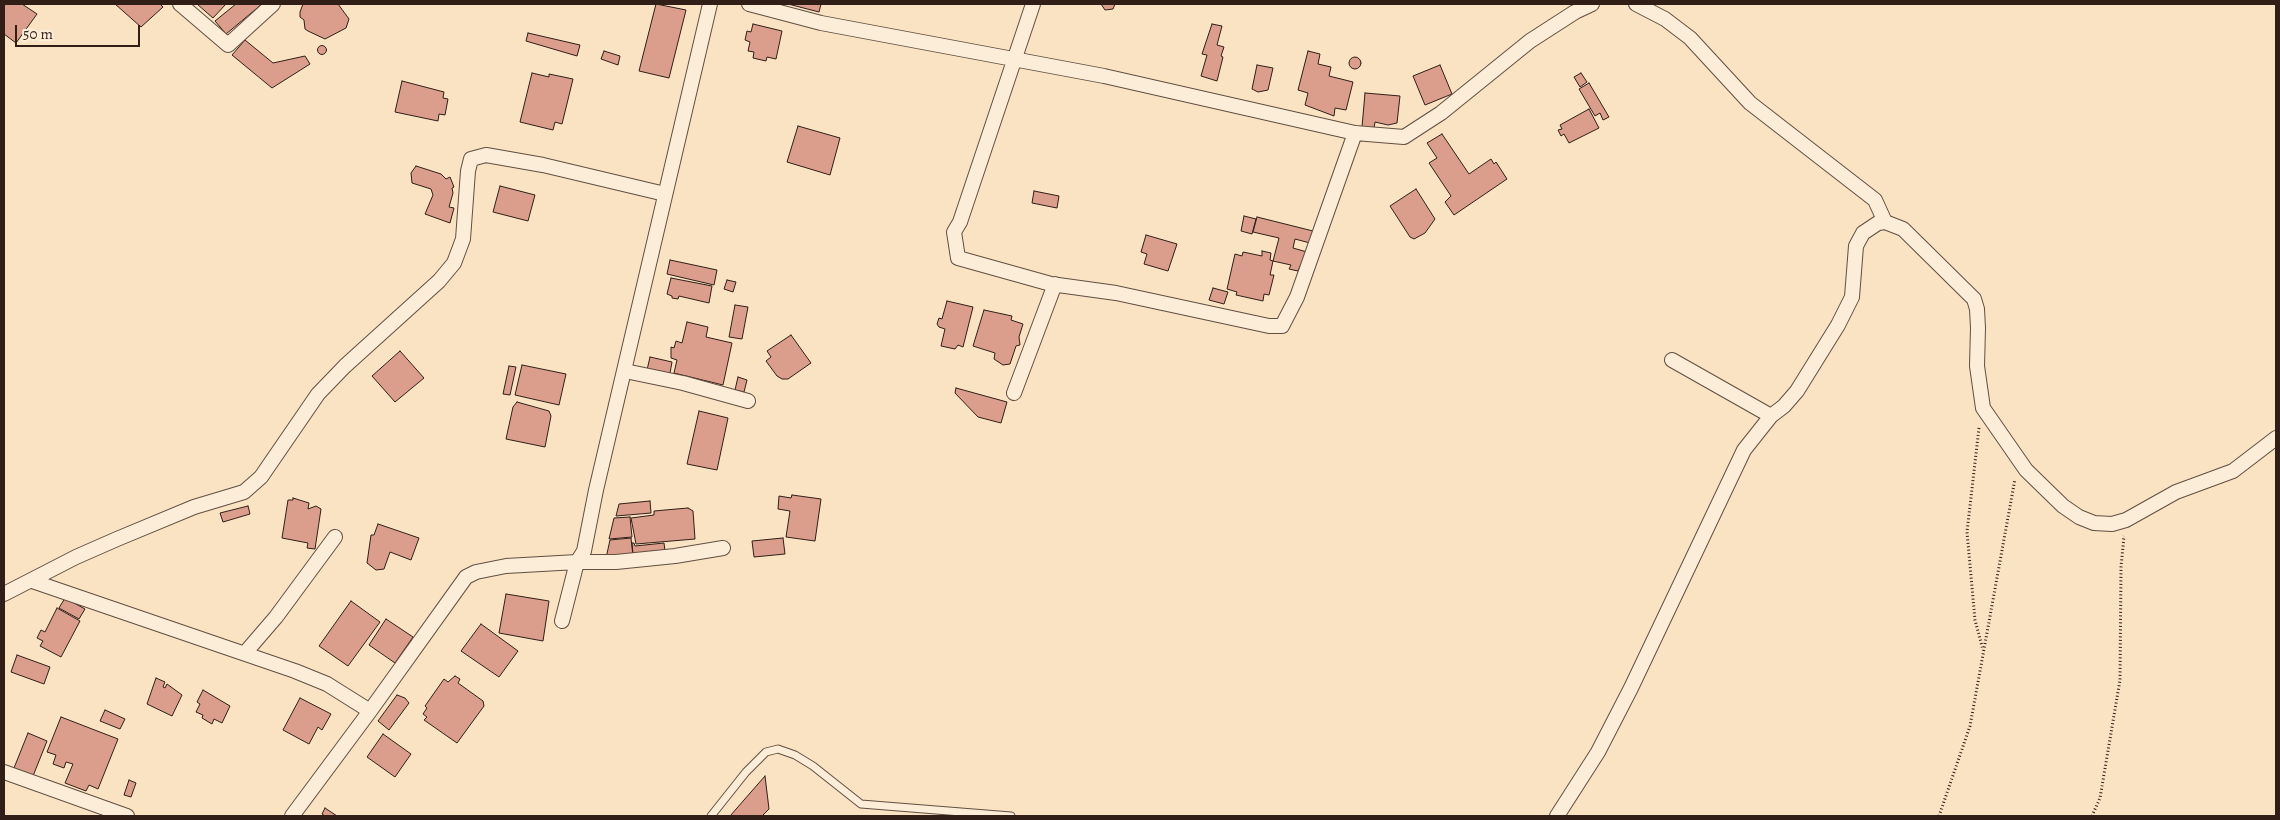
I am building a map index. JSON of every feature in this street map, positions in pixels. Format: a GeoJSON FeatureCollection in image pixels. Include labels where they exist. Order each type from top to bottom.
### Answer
{"type":"FeatureCollection","features":[{"type":"Feature","properties":{"kind":"street"},"geometry":{"type":"LineString","coordinates":[[180,4],[228,45],[274,4]]}},
{"type":"Feature","properties":{"kind":"street"},"geometry":{"type":"LineString","coordinates":[[562,621],[577,562],[584,551],[596,490],[710,4]]}},
{"type":"Feature","properties":{"kind":"street"},"geometry":{"type":"LineString","coordinates":[[749,4],[821,23],[1104,76],[1355,133],[1404,137],[1441,113],[1530,41],[1575,12],[1592,4]]}},
{"type":"Feature","properties":{"kind":"street"},"geometry":{"type":"LineString","coordinates":[[1033,4],[960,222],[954,232],[958,258],[1055,284],[1116,293],[1269,326],[1282,326],[1297,297],[1355,133]]}},
{"type":"Feature","properties":{"kind":"street"},"geometry":{"type":"LineString","coordinates":[[1636,4],[1665,19],[1690,38],[1750,103],[1875,200],[1885,222]]}},
{"type":"Feature","properties":{"kind":"street"},"geometry":{"type":"LineString","coordinates":[[4,594],[76,557],[117,539],[194,507],[244,492],[262,477],[318,394],[345,366],[419,300],[454,263],[463,239],[468,171],[471,159],[486,155],[543,165],[665,194]]}},
{"type":"Feature","properties":{"kind":"street"},"geometry":{"type":"LineString","coordinates":[[1557,816],[1598,752],[1623,704],[1744,450],[1771,416],[1784,406],[1797,391],[1838,325],[1852,297],[1856,246],[1863,233],[1878,223],[1885,222],[1897,225],[1917,240],[1974,299],[1977,309],[1978,328],[1976,366],[1983,408],[2019,460],[2047,492],[2079,516],[2094,523],[2112,524],[2126,520],[2176,492],[2233,471],[2276,438]]}},
{"type":"Feature","properties":{"kind":"street"},"geometry":{"type":"LineString","coordinates":[[1014,394],[1055,284]]}},
{"type":"Feature","properties":{"kind":"street"},"geometry":{"type":"LineString","coordinates":[[1672,360],[1771,416]]}},
{"type":"Feature","properties":{"kind":"street"},"geometry":{"type":"LineString","coordinates":[[625,372],[683,383],[748,401]]}},
{"type":"Feature","properties":{"kind":"street"},"geometry":{"type":"LineString","coordinates":[[245,653],[276,617],[335,537]]}},
{"type":"Feature","properties":{"kind":"street"},"geometry":{"type":"LineString","coordinates":[[292,816],[466,577],[476,572],[506,566],[633,560],[723,548]]}},
{"type":"Feature","properties":{"kind":"street"},"geometry":{"type":"LineString","coordinates":[[32,580],[113,610],[245,653],[327,684],[370,711]]}},
{"type":"Feature","properties":{"kind":"street"},"geometry":{"type":"LineString","coordinates":[[4,772],[127,816]]}},
{"type":"Feature","properties":{"kind":"lane"},"geometry":{"type":"LineString","coordinates":[[711,816],[746,772],[766,752],[778,750],[795,755],[813,766],[861,804],[1011,816]]}},
{"type":"Feature","properties":{"kind":"path"},"geometry":{"type":"LineString","coordinates":[[1983,408],[1976,444],[1967,532],[1968,572],[1975,620],[1984,652]]}},
{"type":"Feature","properties":{"kind":"path"},"geometry":{"type":"LineString","coordinates":[[1939,816],[1970,726],[2019,460]]}},
{"type":"Feature","properties":{"kind":"path"},"geometry":{"type":"LineString","coordinates":[[2092,816],[2100,798],[2120,680],[2121,567],[2126,520]]}},
{"type":"Feature","properties":{"kind":"building"},"geometry":{"type":"Polygon","coordinates":[[[4,4],[22,4],[37,14],[16,43],[4,34],[4,4]]]}},
{"type":"Feature","properties":{"kind":"building"},"geometry":{"type":"Polygon","coordinates":[[[115,4],[160,4],[163,7],[141,27],[115,4]]]}},
{"type":"Feature","properties":{"kind":"building"},"geometry":{"type":"Polygon","coordinates":[[[197,4],[226,4],[213,18],[197,4]]]}},
{"type":"Feature","properties":{"kind":"building"},"geometry":{"type":"Polygon","coordinates":[[[236,4],[262,4],[226,34],[215,21],[236,4]]]}},
{"type":"Feature","properties":{"kind":"building"},"geometry":{"type":"Polygon","coordinates":[[[303,4],[338,4],[349,19],[346,28],[325,39],[308,31],[305,29],[304,20],[300,17],[303,4]]]}},
{"type":"Feature","properties":{"kind":"building"},"geometry":{"type":"Polygon","coordinates":[[[656,4],[686,10],[669,78],[639,71],[656,4]]]}},
{"type":"Feature","properties":{"kind":"building"},"geometry":{"type":"Polygon","coordinates":[[[788,4],[821,4],[819,12],[788,4]]]}},
{"type":"Feature","properties":{"kind":"building"},"geometry":{"type":"Polygon","coordinates":[[[1101,4],[1115,4],[1113,9],[1105,10],[1101,4]]]}},
{"type":"Feature","properties":{"kind":"building"},"geometry":{"type":"Polygon","coordinates":[[[753,24],[782,31],[776,59],[767,57],[766,61],[753,58],[754,52],[748,51],[750,42],[745,40],[747,31],[751,32],[753,24]]]}},
{"type":"Feature","properties":{"kind":"building"},"geometry":{"type":"Polygon","coordinates":[[[1212,24],[1222,26],[1217,45],[1224,47],[1217,81],[1201,76],[1207,55],[1202,54],[1212,24]]]}},
{"type":"Feature","properties":{"kind":"building"},"geometry":{"type":"Polygon","coordinates":[[[528,33],[580,45],[577,56],[526,41],[528,33]]]}},
{"type":"Feature","properties":{"kind":"building"},"geometry":{"type":"Polygon","coordinates":[[[245,40],[273,63],[305,56],[310,64],[272,88],[232,55],[245,40]]]}},
{"type":"Feature","properties":{"kind":"building"},"geometry":{"type":"Polygon","coordinates":[[[322,45],[327,50],[322,55],[317,50],[322,45]]]}},
{"type":"Feature","properties":{"kind":"building"},"geometry":{"type":"Polygon","coordinates":[[[604,51],[620,56],[618,65],[601,59],[604,51]]]}},
{"type":"Feature","properties":{"kind":"building"},"geometry":{"type":"Polygon","coordinates":[[[1308,51],[1320,54],[1318,64],[1331,67],[1329,76],[1353,82],[1346,110],[1335,108],[1334,116],[1305,105],[1308,93],[1298,90],[1308,51]]]}},
{"type":"Feature","properties":{"kind":"building"},"geometry":{"type":"Polygon","coordinates":[[[1353,57],[1357,57],[1361,63],[1357,69],[1353,69],[1349,65],[1349,61],[1353,57]]]}},
{"type":"Feature","properties":{"kind":"building"},"geometry":{"type":"Polygon","coordinates":[[[1257,65],[1273,68],[1268,90],[1258,92],[1252,89],[1257,65]]]}},
{"type":"Feature","properties":{"kind":"building"},"geometry":{"type":"Polygon","coordinates":[[[1440,65],[1452,94],[1425,105],[1413,76],[1440,65]]]}},
{"type":"Feature","properties":{"kind":"building"},"geometry":{"type":"Polygon","coordinates":[[[532,73],[573,79],[562,124],[555,122],[553,130],[520,122],[532,73]]]}},
{"type":"Feature","properties":{"kind":"building"},"geometry":{"type":"Polygon","coordinates":[[[1581,73],[1587,82],[1580,87],[1574,77],[1581,73]]]}},
{"type":"Feature","properties":{"kind":"building"},"geometry":{"type":"Polygon","coordinates":[[[402,81],[444,92],[443,98],[448,99],[445,115],[439,114],[438,121],[395,112],[402,81]]]}},
{"type":"Feature","properties":{"kind":"building"},"geometry":{"type":"Polygon","coordinates":[[[1589,83],[1609,117],[1603,120],[1600,113],[1595,116],[1579,89],[1589,83]]]}},
{"type":"Feature","properties":{"kind":"building"},"geometry":{"type":"Polygon","coordinates":[[[1365,93],[1400,96],[1397,123],[1388,125],[1375,122],[1374,128],[1362,127],[1365,93]]]}},
{"type":"Feature","properties":{"kind":"building"},"geometry":{"type":"Polygon","coordinates":[[[1589,109],[1599,128],[1569,143],[1564,134],[1561,136],[1558,130],[1562,129],[1560,125],[1589,109]]]}},
{"type":"Feature","properties":{"kind":"building"},"geometry":{"type":"Polygon","coordinates":[[[798,126],[840,138],[830,175],[787,162],[798,126]]]}},
{"type":"Feature","properties":{"kind":"building"},"geometry":{"type":"Polygon","coordinates":[[[1442,134],[1469,174],[1491,159],[1494,164],[1496,162],[1507,179],[1454,215],[1445,202],[1451,196],[1429,163],[1437,158],[1427,143],[1442,134]]]}},
{"type":"Feature","properties":{"kind":"building"},"geometry":{"type":"Polygon","coordinates":[[[416,166],[441,174],[446,179],[450,177],[454,187],[452,188],[453,193],[449,207],[454,208],[450,223],[425,214],[433,195],[431,189],[412,183],[411,173],[416,166]]]}},
{"type":"Feature","properties":{"kind":"building"},"geometry":{"type":"Polygon","coordinates":[[[500,186],[535,195],[528,221],[493,212],[500,186]]]}},
{"type":"Feature","properties":{"kind":"building"},"geometry":{"type":"Polygon","coordinates":[[[1416,189],[1435,219],[1425,233],[1414,239],[1410,237],[1390,206],[1416,189]]]}},
{"type":"Feature","properties":{"kind":"building"},"geometry":{"type":"Polygon","coordinates":[[[1034,191],[1059,196],[1057,208],[1032,203],[1034,191]]]}},
{"type":"Feature","properties":{"kind":"building"},"geometry":{"type":"Polygon","coordinates":[[[1244,216],[1256,219],[1252,234],[1241,231],[1244,216]]]}},
{"type":"Feature","properties":{"kind":"building"},"geometry":{"type":"Polygon","coordinates":[[[1257,217],[1313,231],[1310,243],[1295,239],[1293,248],[1307,252],[1303,266],[1300,266],[1298,271],[1289,269],[1291,265],[1273,261],[1279,238],[1253,232],[1257,217]]]}},
{"type":"Feature","properties":{"kind":"building"},"geometry":{"type":"Polygon","coordinates":[[[1146,235],[1177,244],[1168,271],[1144,264],[1147,254],[1141,252],[1146,235]]]}},
{"type":"Feature","properties":{"kind":"building"},"geometry":{"type":"Polygon","coordinates":[[[1262,251],[1271,253],[1270,260],[1273,261],[1270,275],[1274,275],[1269,295],[1264,294],[1263,301],[1236,295],[1237,292],[1227,289],[1235,254],[1242,256],[1243,252],[1262,256],[1262,251]]]}},
{"type":"Feature","properties":{"kind":"building"},"geometry":{"type":"Polygon","coordinates":[[[670,260],[717,270],[714,285],[667,274],[670,260]]]}},
{"type":"Feature","properties":{"kind":"building"},"geometry":{"type":"Polygon","coordinates":[[[671,278],[712,286],[709,303],[679,296],[678,299],[672,298],[672,296],[667,294],[671,278]]]}},
{"type":"Feature","properties":{"kind":"building"},"geometry":{"type":"Polygon","coordinates":[[[727,280],[736,282],[733,292],[724,289],[727,280]]]}},
{"type":"Feature","properties":{"kind":"building"},"geometry":{"type":"Polygon","coordinates":[[[1213,288],[1228,292],[1224,304],[1209,300],[1213,288]]]}},
{"type":"Feature","properties":{"kind":"building"},"geometry":{"type":"Polygon","coordinates":[[[947,301],[973,307],[963,347],[958,345],[955,349],[941,346],[945,329],[937,324],[939,318],[942,319],[947,301]]]}},
{"type":"Feature","properties":{"kind":"building"},"geometry":{"type":"Polygon","coordinates":[[[735,305],[748,307],[742,339],[729,337],[735,305]]]}},
{"type":"Feature","properties":{"kind":"building"},"geometry":{"type":"Polygon","coordinates":[[[984,310],[1012,316],[1011,320],[1023,324],[1019,337],[1020,345],[1016,346],[1010,364],[1003,365],[994,359],[995,353],[973,346],[984,310]]]}},
{"type":"Feature","properties":{"kind":"building"},"geometry":{"type":"Polygon","coordinates":[[[687,322],[708,327],[706,337],[732,343],[723,385],[674,373],[677,360],[671,358],[671,347],[674,348],[676,341],[682,343],[687,322]]]}},
{"type":"Feature","properties":{"kind":"building"},"geometry":{"type":"Polygon","coordinates":[[[791,335],[811,363],[788,379],[782,379],[777,376],[766,361],[771,357],[767,351],[791,335]]]}},
{"type":"Feature","properties":{"kind":"building"},"geometry":{"type":"Polygon","coordinates":[[[400,351],[424,378],[395,402],[372,376],[400,351]]]}},
{"type":"Feature","properties":{"kind":"building"},"geometry":{"type":"Polygon","coordinates":[[[650,357],[672,362],[670,373],[667,375],[647,370],[650,357]]]}},
{"type":"Feature","properties":{"kind":"building"},"geometry":{"type":"Polygon","coordinates":[[[522,365],[566,374],[559,405],[515,395],[522,365]]]}},
{"type":"Feature","properties":{"kind":"building"},"geometry":{"type":"Polygon","coordinates":[[[509,366],[516,367],[510,395],[503,394],[509,366]]]}},
{"type":"Feature","properties":{"kind":"building"},"geometry":{"type":"Polygon","coordinates":[[[738,377],[747,380],[744,392],[735,390],[738,377]]]}},
{"type":"Feature","properties":{"kind":"building"},"geometry":{"type":"Polygon","coordinates":[[[956,388],[1007,402],[1001,423],[978,417],[955,393],[956,388]]]}},
{"type":"Feature","properties":{"kind":"building"},"geometry":{"type":"Polygon","coordinates":[[[517,402],[549,411],[551,416],[545,447],[506,439],[513,407],[517,402]]]}},
{"type":"Feature","properties":{"kind":"building"},"geometry":{"type":"Polygon","coordinates":[[[699,411],[728,418],[717,470],[687,464],[699,411]]]}},
{"type":"Feature","properties":{"kind":"building"},"geometry":{"type":"Polygon","coordinates":[[[792,495],[821,499],[815,541],[786,537],[790,511],[778,509],[779,496],[791,498],[792,495]]]}},
{"type":"Feature","properties":{"kind":"building"},"geometry":{"type":"Polygon","coordinates":[[[293,498],[309,503],[308,509],[316,506],[321,509],[315,549],[307,548],[308,543],[282,538],[288,500],[293,500],[293,498]]]}},
{"type":"Feature","properties":{"kind":"building"},"geometry":{"type":"Polygon","coordinates":[[[650,501],[651,513],[616,516],[619,504],[650,501]]]}},
{"type":"Feature","properties":{"kind":"building"},"geometry":{"type":"Polygon","coordinates":[[[248,506],[250,514],[223,522],[220,513],[248,506]]]}},
{"type":"Feature","properties":{"kind":"building"},"geometry":{"type":"Polygon","coordinates":[[[688,508],[693,511],[695,539],[636,544],[631,518],[654,515],[654,511],[688,508]]]}},
{"type":"Feature","properties":{"kind":"building"},"geometry":{"type":"Polygon","coordinates":[[[630,517],[632,537],[609,539],[614,518],[630,517]]]}},
{"type":"Feature","properties":{"kind":"building"},"geometry":{"type":"Polygon","coordinates":[[[378,524],[419,538],[411,560],[390,552],[384,569],[376,570],[367,563],[371,535],[374,535],[378,524]]]}},
{"type":"Feature","properties":{"kind":"building"},"geometry":{"type":"Polygon","coordinates":[[[631,538],[633,556],[606,558],[610,540],[631,538]]]}},
{"type":"Feature","properties":{"kind":"building"},"geometry":{"type":"Polygon","coordinates":[[[783,538],[785,554],[754,557],[752,541],[783,538]]]}},
{"type":"Feature","properties":{"kind":"building"},"geometry":{"type":"Polygon","coordinates":[[[632,543],[635,546],[664,543],[665,551],[633,554],[632,543]]]}},
{"type":"Feature","properties":{"kind":"building"},"geometry":{"type":"Polygon","coordinates":[[[506,594],[549,601],[543,641],[499,633],[506,594]]]}},
{"type":"Feature","properties":{"kind":"building"},"geometry":{"type":"Polygon","coordinates":[[[65,598],[85,609],[79,619],[59,608],[65,598]]]}},
{"type":"Feature","properties":{"kind":"building"},"geometry":{"type":"Polygon","coordinates":[[[351,601],[380,622],[348,666],[319,646],[351,601]]]}},
{"type":"Feature","properties":{"kind":"building"},"geometry":{"type":"Polygon","coordinates":[[[57,608],[80,621],[61,657],[40,646],[43,641],[37,638],[41,630],[45,632],[57,608]]]}},
{"type":"Feature","properties":{"kind":"building"},"geometry":{"type":"Polygon","coordinates":[[[386,619],[413,637],[395,663],[369,645],[386,619]]]}},
{"type":"Feature","properties":{"kind":"building"},"geometry":{"type":"Polygon","coordinates":[[[481,624],[518,651],[499,677],[461,651],[481,624]]]}},
{"type":"Feature","properties":{"kind":"building"},"geometry":{"type":"Polygon","coordinates":[[[17,655],[50,667],[44,684],[11,672],[17,655]]]}},
{"type":"Feature","properties":{"kind":"building"},"geometry":{"type":"Polygon","coordinates":[[[455,676],[460,679],[458,683],[483,701],[484,706],[457,743],[424,720],[427,717],[423,714],[427,708],[425,706],[444,679],[448,682],[455,676]]]}},
{"type":"Feature","properties":{"kind":"building"},"geometry":{"type":"Polygon","coordinates":[[[156,678],[165,682],[163,687],[165,688],[167,684],[182,695],[172,716],[147,704],[156,678]]]}},
{"type":"Feature","properties":{"kind":"building"},"geometry":{"type":"Polygon","coordinates":[[[203,690],[230,706],[222,723],[214,719],[212,724],[202,718],[203,715],[196,712],[200,704],[197,702],[203,690]]]}},
{"type":"Feature","properties":{"kind":"building"},"geometry":{"type":"Polygon","coordinates":[[[397,695],[405,698],[409,703],[389,730],[378,721],[397,695]]]}},
{"type":"Feature","properties":{"kind":"building"},"geometry":{"type":"Polygon","coordinates":[[[300,698],[331,714],[322,730],[318,727],[309,744],[283,730],[300,698]]]}},
{"type":"Feature","properties":{"kind":"building"},"geometry":{"type":"Polygon","coordinates":[[[105,710],[125,719],[120,729],[100,721],[105,710]]]}},
{"type":"Feature","properties":{"kind":"building"},"geometry":{"type":"Polygon","coordinates":[[[61,717],[118,739],[98,789],[89,785],[86,791],[65,783],[73,764],[66,762],[64,768],[53,764],[56,755],[47,752],[61,717]]]}},
{"type":"Feature","properties":{"kind":"building"},"geometry":{"type":"Polygon","coordinates":[[[28,733],[47,741],[33,776],[20,774],[14,768],[28,733]]]}},
{"type":"Feature","properties":{"kind":"building"},"geometry":{"type":"Polygon","coordinates":[[[383,734],[411,754],[395,777],[367,757],[383,734]]]}},
{"type":"Feature","properties":{"kind":"building"},"geometry":{"type":"Polygon","coordinates":[[[765,776],[769,809],[762,816],[730,816],[765,776]]]}},
{"type":"Feature","properties":{"kind":"building"},"geometry":{"type":"Polygon","coordinates":[[[129,780],[136,783],[131,797],[124,795],[129,780]]]}},
{"type":"Feature","properties":{"kind":"building"},"geometry":{"type":"Polygon","coordinates":[[[325,808],[337,816],[325,816],[322,814],[325,808]]]}}]}
